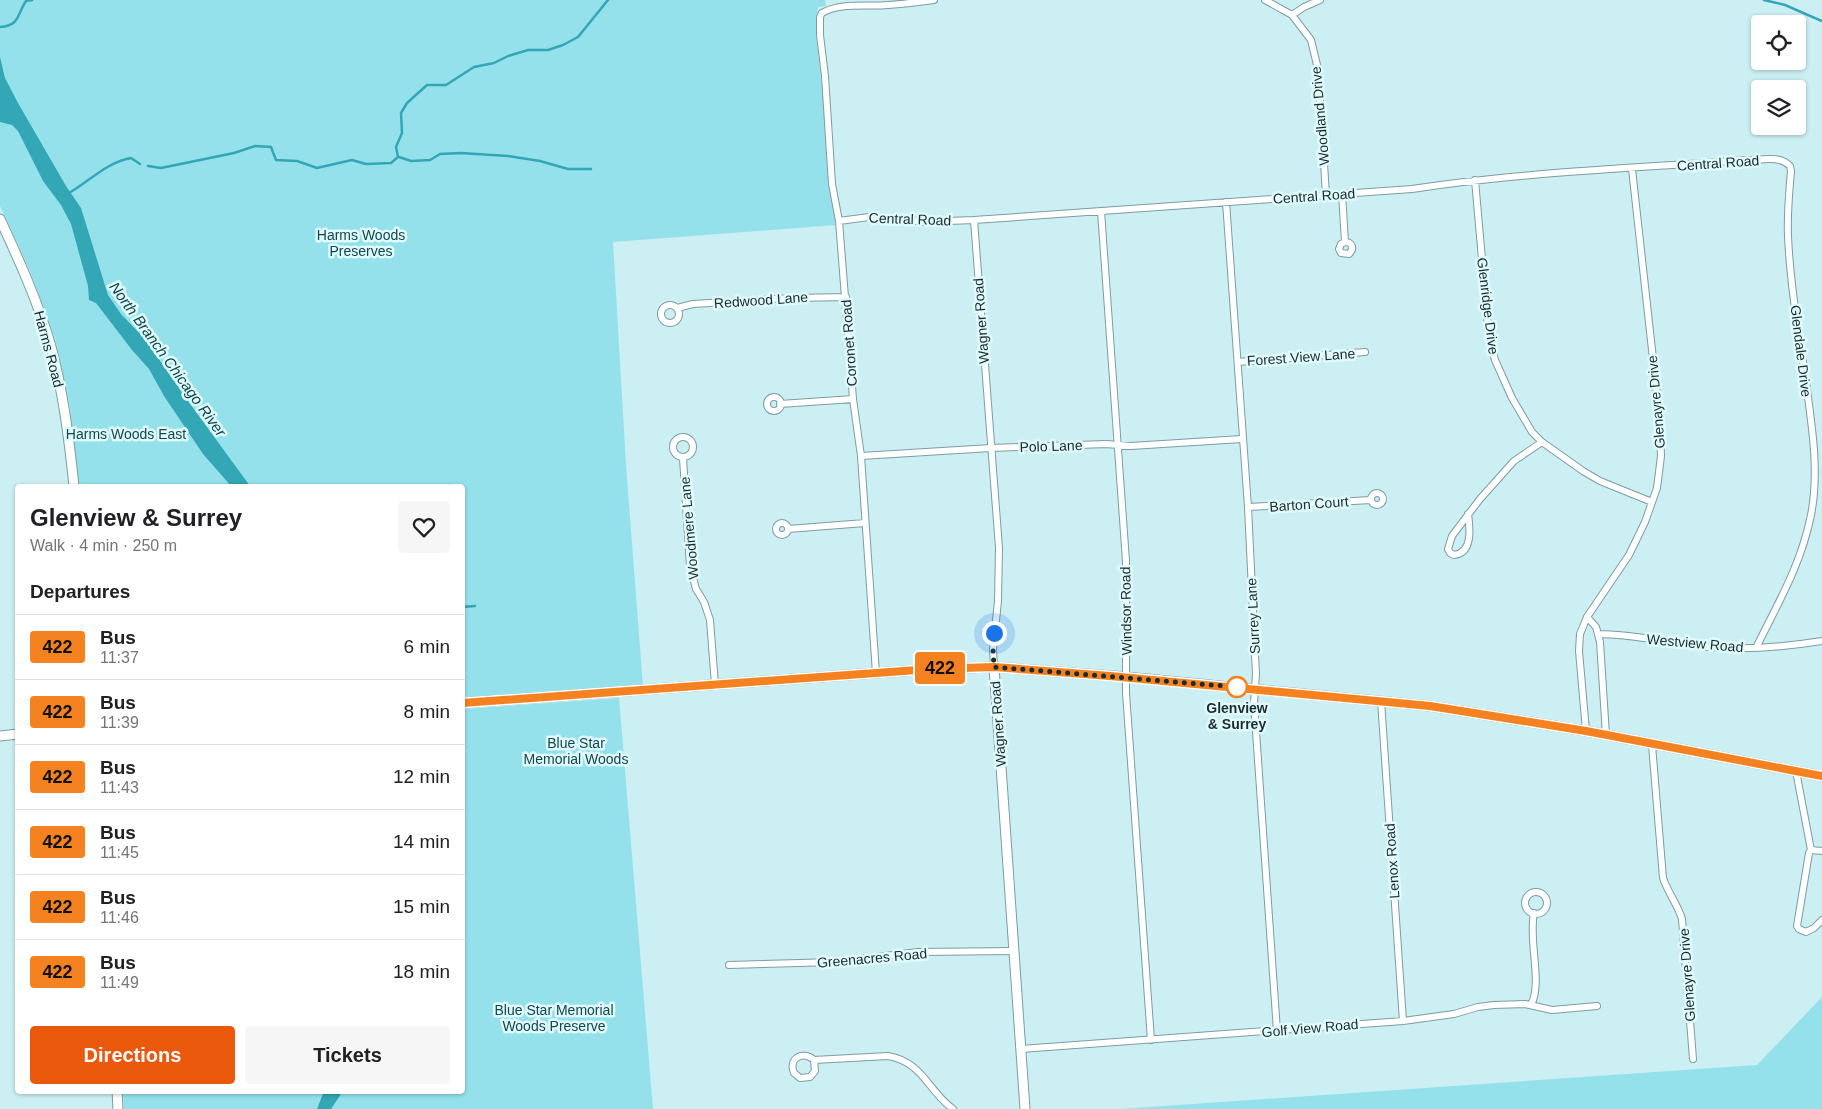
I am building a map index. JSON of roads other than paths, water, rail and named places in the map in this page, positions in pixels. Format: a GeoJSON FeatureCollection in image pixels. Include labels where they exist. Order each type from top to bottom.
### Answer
{"type":"FeatureCollection","features":[{"type":"Feature","properties":{"kind":"main road","name":"Harms Road"},"geometry":{"type":"LineString","coordinates":[[0,219],[30,287],[49,342],[65,411],[74,484]]}},
{"type":"Feature","properties":{"kind":"main road"},"geometry":{"type":"LineString","coordinates":[[465,703],[931,669],[994,667],[1255,689],[1481,713],[1822,776]]}},
{"type":"Feature","properties":{"kind":"main road","name":"Wagner Road"},"geometry":{"type":"LineString","coordinates":[[994,667],[1025,1109]]}},
{"type":"Feature","properties":{"kind":"main road"},"geometry":{"type":"LineString","coordinates":[[0,736],[15,734]]}},
{"type":"Feature","properties":{"kind":"main road"},"geometry":{"type":"LineString","coordinates":[[117,1094],[118,1109]]}},
{"type":"Feature","properties":{"kind":"street"},"geometry":{"type":"LineString","coordinates":[[890,3],[934,0]]}},
{"type":"Feature","properties":{"kind":"street","name":"Woodland Drive"},"geometry":{"type":"LineString","coordinates":[[1265,0],[1292,15],[1311,40],[1318,68],[1326,195]]}},
{"type":"Feature","properties":{"kind":"street"},"geometry":{"type":"LineString","coordinates":[[1292,15],[1320,0]]}},
{"type":"Feature","properties":{"kind":"street","name":"Coronet Road"},"geometry":{"type":"LineString","coordinates":[[876,673],[861,456],[853,399],[840,221],[832,184],[820,17],[822,13],[837,8],[890,3]]}},
{"type":"Feature","properties":{"kind":"street","name":"Central Road"},"geometry":{"type":"LineString","coordinates":[[840,221],[869,217],[922,222],[974,220],[1412,189],[1475,180],[1632,168],[1775,159],[1788,163]]}},
{"type":"Feature","properties":{"kind":"street","name":"Glendale Drive"},"geometry":{"type":"LineString","coordinates":[[1756,648],[1798,562],[1814,495],[1814,456],[1788,236],[1791,171],[1788,163]]}},
{"type":"Feature","properties":{"kind":"street","name":"Glenayre Drive"},"geometry":{"type":"LineString","coordinates":[[1586,731],[1579,643],[1587,617],[1629,555],[1645,522],[1660,472],[1662,439],[1632,168]]}},
{"type":"Feature","properties":{"kind":"street","name":"Glenridge Drive"},"geometry":{"type":"LineString","coordinates":[[1475,180],[1489,338],[1495,360],[1512,398],[1532,432],[1542,442],[1600,481],[1652,502]]}},
{"type":"Feature","properties":{"kind":"street"},"geometry":{"type":"LineString","coordinates":[[1342,194],[1345,242]]}},
{"type":"Feature","properties":{"kind":"street","name":"Surrey Lane"},"geometry":{"type":"LineString","coordinates":[[1226,202],[1248,508],[1256,674],[1254,703],[1276,1031]]}},
{"type":"Feature","properties":{"kind":"street","name":"Windsor Road"},"geometry":{"type":"LineString","coordinates":[[1101,211],[1127,579],[1126,677],[1151,1040]]}},
{"type":"Feature","properties":{"kind":"street","name":"Wagner Road"},"geometry":{"type":"LineString","coordinates":[[974,220],[999,548],[998,601],[993,649],[994,667]]}},
{"type":"Feature","properties":{"kind":"street","name":"Redwood Lane"},"geometry":{"type":"LineString","coordinates":[[677,308],[693,304],[846,297]]}},
{"type":"Feature","properties":{"kind":"street","name":"Forest View Lane"},"geometry":{"type":"LineString","coordinates":[[1238,362],[1365,352]]}},
{"type":"Feature","properties":{"kind":"street"},"geometry":{"type":"LineString","coordinates":[[780,404],[853,399]]}},
{"type":"Feature","properties":{"kind":"street","name":"Polo Lane"},"geometry":{"type":"LineString","coordinates":[[861,456],[990,448],[1131,446],[1242,439]]}},
{"type":"Feature","properties":{"kind":"street"},"geometry":{"type":"LineString","coordinates":[[1468,514],[1470,525],[1468,543],[1463,552],[1454,555],[1450,553],[1449,543],[1468,514],[1509,466],[1542,442]]}},
{"type":"Feature","properties":{"kind":"street","name":"Woodmere Lane"},"geometry":{"type":"LineString","coordinates":[[683,458],[690,566],[696,589],[704,602],[710,620],[715,685]]}},
{"type":"Feature","properties":{"kind":"street","name":"Barton Court"},"geometry":{"type":"LineString","coordinates":[[1248,508],[1371,500]]}},
{"type":"Feature","properties":{"kind":"street"},"geometry":{"type":"LineString","coordinates":[[788,529],[865,524]]}},
{"type":"Feature","properties":{"kind":"street"},"geometry":{"type":"LineString","coordinates":[[1587,617],[1592,621],[1598,634],[1606,735]]}},
{"type":"Feature","properties":{"kind":"street","name":"Westview Road"},"geometry":{"type":"LineString","coordinates":[[1598,634],[1710,647],[1756,648],[1822,641]]}},
{"type":"Feature","properties":{"kind":"street","name":"Lenox Road"},"geometry":{"type":"LineString","coordinates":[[1381,701],[1403,1021]]}},
{"type":"Feature","properties":{"kind":"street","name":"Glenayre Drive"},"geometry":{"type":"LineString","coordinates":[[1652,745],[1663,878],[1682,919],[1693,1059]]}},
{"type":"Feature","properties":{"kind":"street"},"geometry":{"type":"LineString","coordinates":[[1796,771],[1811,850],[1797,926],[1806,932],[1814,928],[1822,920]]}},
{"type":"Feature","properties":{"kind":"street"},"geometry":{"type":"LineString","coordinates":[[1811,850],[1822,851]]}},
{"type":"Feature","properties":{"kind":"street"},"geometry":{"type":"LineString","coordinates":[[1532,1006],[1536,991],[1531,932],[1534,914]]}},
{"type":"Feature","properties":{"kind":"street","name":"Greenacres Road"},"geometry":{"type":"LineString","coordinates":[[729,965],[836,962],[918,952],[1014,951]]}},
{"type":"Feature","properties":{"kind":"street","name":"Golf View Road"},"geometry":{"type":"LineString","coordinates":[[1021,1049],[1403,1021],[1454,1014],[1486,1006],[1517,1004],[1552,1010],[1597,1006]]}},
{"type":"Feature","properties":{"kind":"street"},"geometry":{"type":"LineString","coordinates":[[814,1060],[888,1056],[898,1058],[915,1068],[942,1100],[953,1109]]}},
{"type":"Feature","properties":{"kind":"waterway"},"geometry":{"type":"LineString","coordinates":[[0,27],[15,22],[26,1],[32,0]]}},
{"type":"Feature","properties":{"kind":"waterway"},"geometry":{"type":"LineString","coordinates":[[148,166],[161,168],[234,153],[255,146],[271,147],[276,160],[297,161],[317,168],[352,160],[366,164],[391,163],[398,157],[396,147],[402,133],[401,113],[407,103],[427,85],[446,85],[474,67],[494,63],[508,56],[528,50],[548,50],[563,45],[578,37],[608,0]]}},
{"type":"Feature","properties":{"kind":"waterway"},"geometry":{"type":"LineString","coordinates":[[1764,0],[1785,5],[1822,21]]}},
{"type":"Feature","properties":{"kind":"waterway"},"geometry":{"type":"LineString","coordinates":[[399,157],[411,161],[430,160],[440,154],[461,153],[508,156],[540,161],[568,169],[591,169]]}},
{"type":"Feature","properties":{"kind":"waterway"},"geometry":{"type":"LineString","coordinates":[[69,193],[114,163],[131,158],[140,164]]}},
{"type":"Feature","properties":{"kind":"waterway"},"geometry":{"type":"LineString","coordinates":[[465,607],[475,606]]}},
{"type":"Feature","properties":{"kind":"place","name":"Glenview & Surrey"},"geometry":{"type":"Point","coordinates":[1237,687]}},
{"type":"Feature","properties":{"kind":"park label","name":"Harms Woods Preserves"},"geometry":{"type":"Point","coordinates":[361,244]}},
{"type":"Feature","properties":{"kind":"park label","name":"Harms Woods East"},"geometry":{"type":"Point","coordinates":[126,434]}},
{"type":"Feature","properties":{"kind":"park label","name":"Blue Star Memorial Woods"},"geometry":{"type":"Point","coordinates":[576,752]}},
{"type":"Feature","properties":{"kind":"park label","name":"Blue Star Memorial Woods Preserve"},"geometry":{"type":"Point","coordinates":[554,1018]}},
{"type":"Feature","properties":{"kind":"water label","name":"North Branch Chicago River"},"geometry":{"type":"Point","coordinates":[168,359]}}]}
